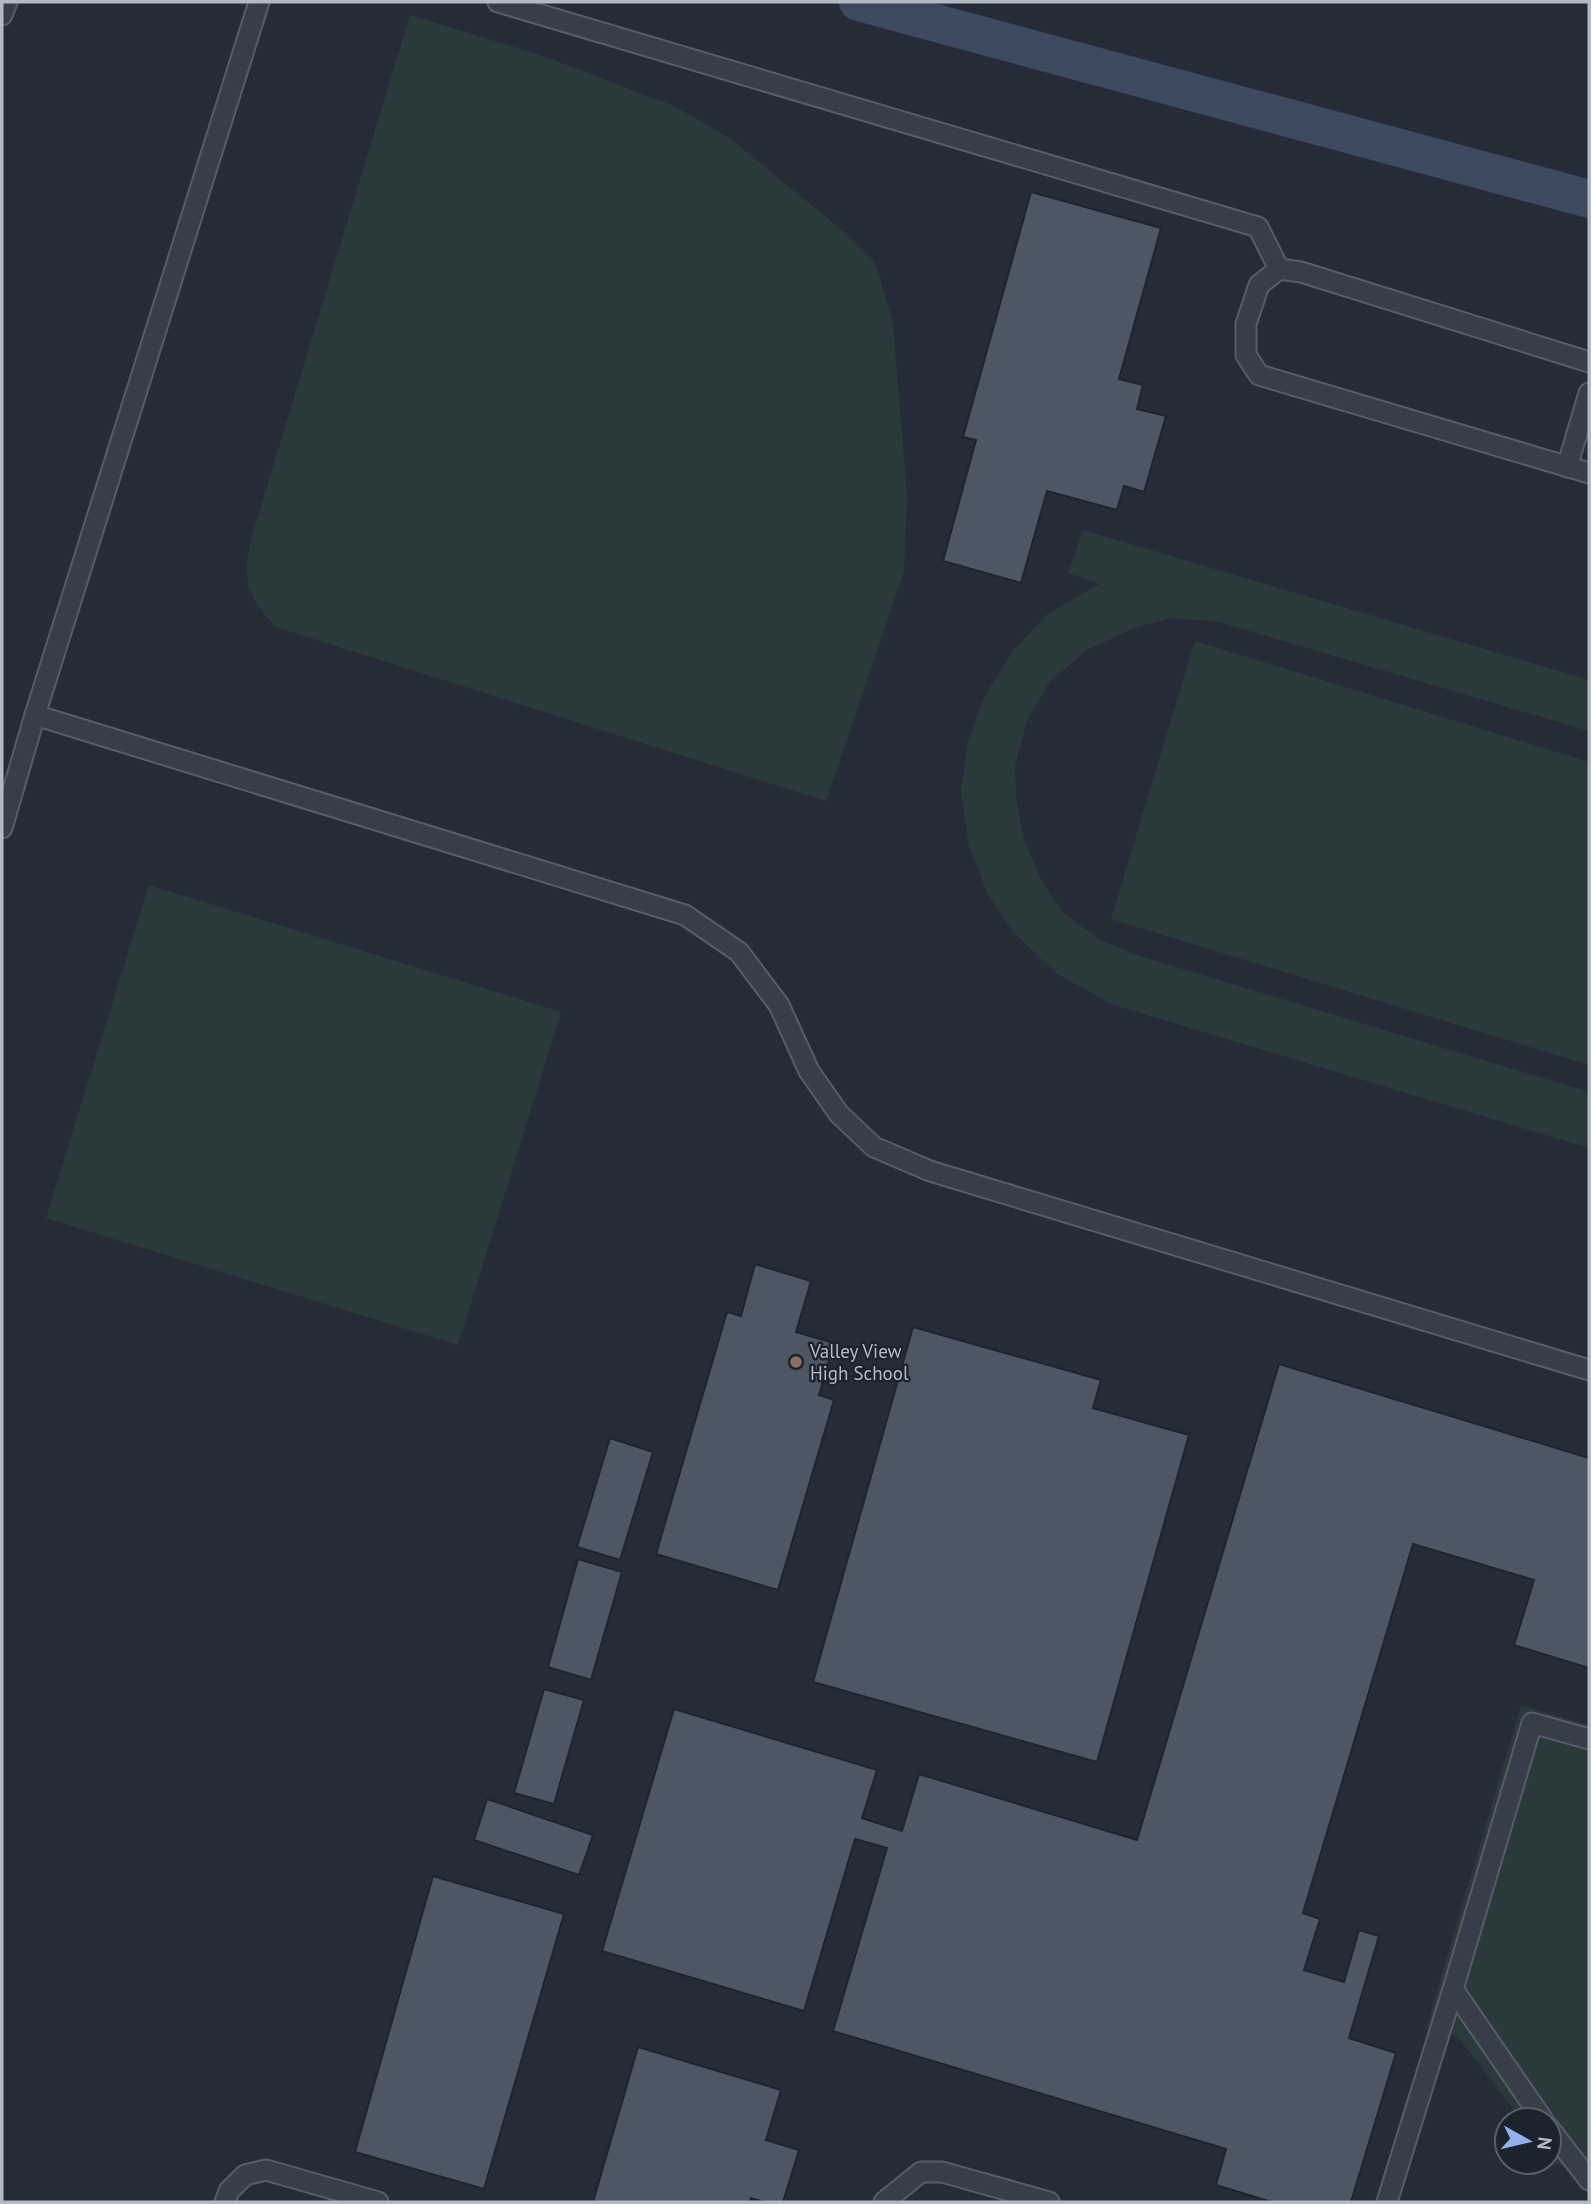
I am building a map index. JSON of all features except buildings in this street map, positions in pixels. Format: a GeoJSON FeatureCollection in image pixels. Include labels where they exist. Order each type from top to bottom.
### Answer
{"type":"FeatureCollection","features":[{"type":"Feature","properties":{"kind":"lane"},"geometry":{"type":"LineString","coordinates":[[2,15],[8,2]]}},
{"type":"Feature","properties":{"kind":"lane"},"geometry":{"type":"LineString","coordinates":[[2,828],[258,2]]}},
{"type":"Feature","properties":{"kind":"lane"},"geometry":{"type":"LineString","coordinates":[[498,2],[1258,227],[1279,269]]}},
{"type":"Feature","properties":{"kind":"lane"},"geometry":{"type":"LineString","coordinates":[[1589,362],[1301,272],[1279,269],[1259,285],[1246,324],[1246,355],[1259,375],[1589,473]]}},
{"type":"Feature","properties":{"kind":"lane"},"geometry":{"type":"LineString","coordinates":[[1567,467],[1589,393]]}},
{"type":"Feature","properties":{"kind":"lane"},"geometry":{"type":"LineString","coordinates":[[35,715],[685,915],[739,952],[779,1005],[809,1071],[839,1114],[874,1147],[930,1171],[1589,1370]]}},
{"type":"Feature","properties":{"kind":"lane"},"geometry":{"type":"LineString","coordinates":[[1387,2202],[1532,1723],[1589,1739]]}},
{"type":"Feature","properties":{"kind":"lane"},"geometry":{"type":"LineString","coordinates":[[1453,1989],[1533,2106]]}},
{"type":"Feature","properties":{"kind":"lane"},"geometry":{"type":"LineString","coordinates":[[1563,2146],[1589,2180]]}},
{"type":"Feature","properties":{"kind":"lane"},"geometry":{"type":"LineString","coordinates":[[225,2202],[229,2191],[245,2175],[266,2170],[378,2202]]}},
{"type":"Feature","properties":{"kind":"lane"},"geometry":{"type":"LineString","coordinates":[[884,2202],[921,2172],[942,2172],[1049,2202]]}},
{"type":"Feature","properties":{"kind":"shaded area"},"geometry":{"type":"Polygon","coordinates":[[[410,15],[543,56],[674,106],[731,139],[849,236],[875,262],[893,324],[907,496],[904,571],[826,801],[276,627],[257,605],[248,584],[247,573],[253,533],[410,15]]]}},
{"type":"Feature","properties":{"kind":"shaded area"},"geometry":{"type":"Polygon","coordinates":[[[1083,530],[1589,680],[1589,731],[1219,622],[1172,618],[1134,628],[1087,650],[1050,681],[1028,718],[1015,765],[1016,799],[1024,840],[1041,880],[1063,913],[1099,939],[1133,954],[1589,1092],[1589,1148],[1114,1005],[1057,974],[1013,931],[988,895],[969,846],[961,791],[968,742],[984,697],[1013,651],[1046,615],[1100,584],[1068,573],[1083,530]]]}},
{"type":"Feature","properties":{"kind":"shaded area"},"geometry":{"type":"Polygon","coordinates":[[[1195,641],[1589,762],[1589,1065],[1111,919],[1195,641]]]}},
{"type":"Feature","properties":{"kind":"shaded area"},"geometry":{"type":"Polygon","coordinates":[[[149,885],[561,1012],[458,1345],[46,1218],[149,885]]]}},
{"type":"Feature","properties":{"kind":"shaded area"},"geometry":{"type":"Polygon","coordinates":[[[1521,1705],[1589,1725],[1589,2175],[1563,2166],[1563,2106],[1511,2106],[1457,2036],[1426,2028],[1521,1705]]]}},
{"type":"Feature","properties":{"kind":"waterway"},"geometry":{"type":"LineString","coordinates":[[858,2],[1589,199]]}},
{"type":"Feature","properties":{"kind":"place","name":"Valley View High School"},"geometry":{"type":"Point","coordinates":[796,1362]}}]}
